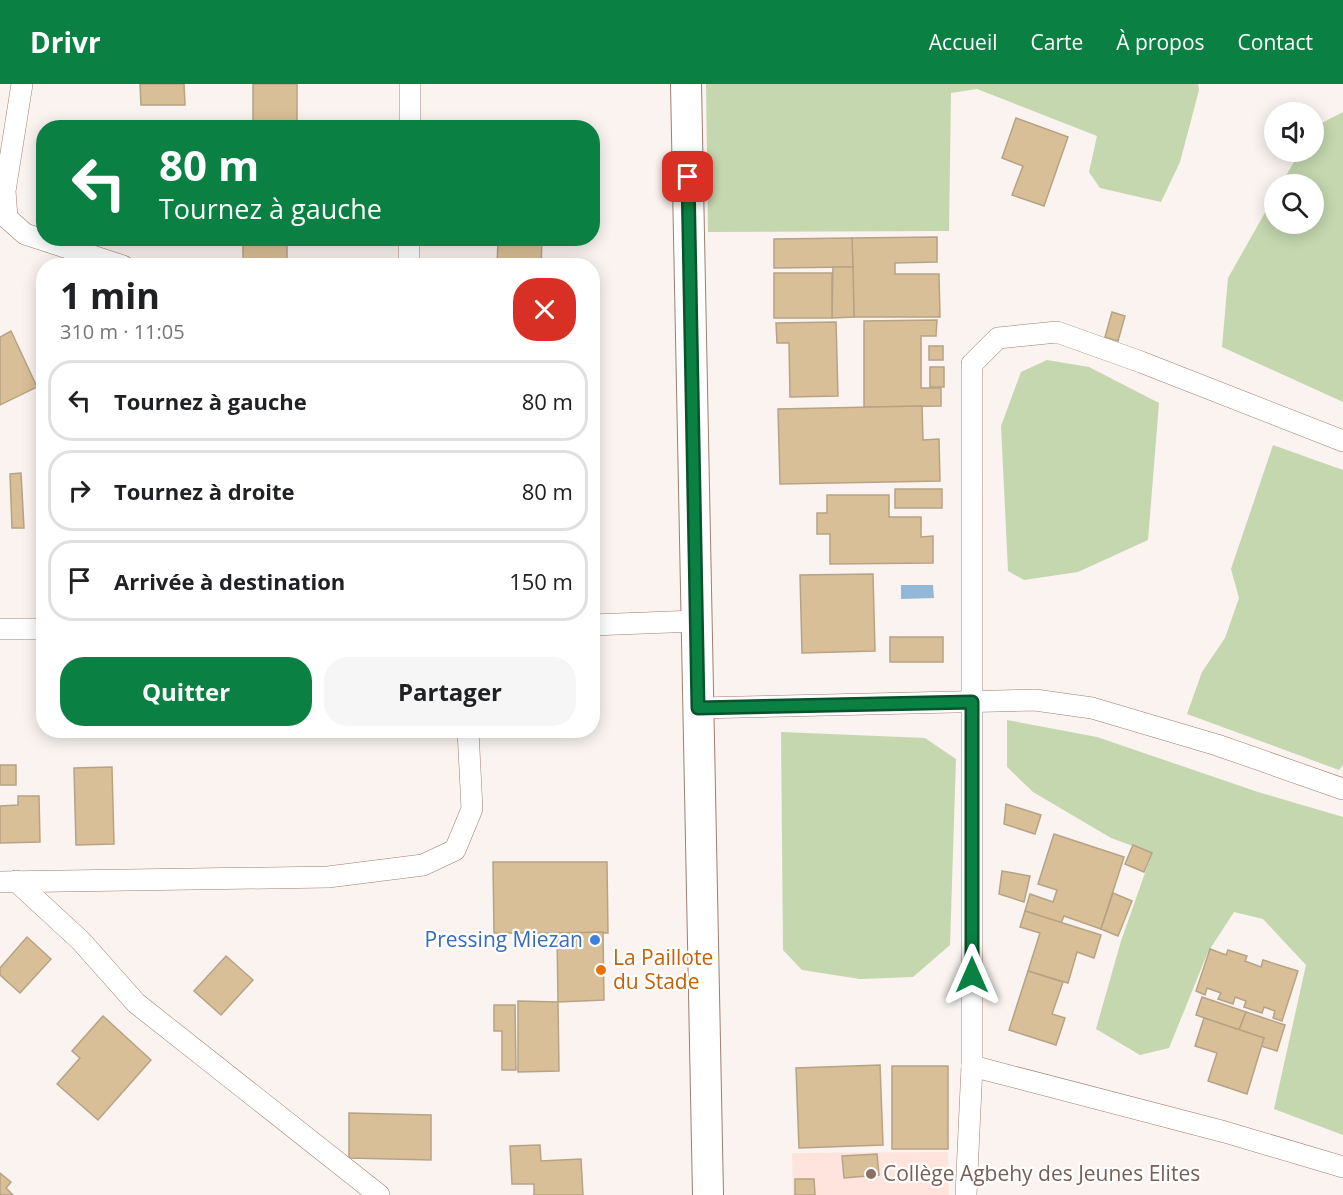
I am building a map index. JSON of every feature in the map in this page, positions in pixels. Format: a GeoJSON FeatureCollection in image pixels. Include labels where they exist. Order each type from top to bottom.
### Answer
{"type":"FeatureCollection","features":[{"type":"Feature","properties":{"kind":"street"},"geometry":{"type":"LineString","coordinates":[[22,84],[5,191],[7,218],[25,234],[36,238]]}},
{"type":"Feature","properties":{"kind":"street"},"geometry":{"type":"LineString","coordinates":[[410,84],[410,120]]}},
{"type":"Feature","properties":{"kind":"street"},"geometry":{"type":"LineString","coordinates":[[686,84],[708,1195]]}},
{"type":"Feature","properties":{"kind":"street"},"geometry":{"type":"LineString","coordinates":[[62,246],[98,258]]}},
{"type":"Feature","properties":{"kind":"street"},"geometry":{"type":"LineString","coordinates":[[966,1195],[972,1066],[972,364],[998,338],[1057,332],[1141,362],[1343,441]]}},
{"type":"Feature","properties":{"kind":"street"},"geometry":{"type":"LineString","coordinates":[[600,625],[696,621]]}},
{"type":"Feature","properties":{"kind":"street"},"geometry":{"type":"LineString","coordinates":[[0,629],[36,629]]}},
{"type":"Feature","properties":{"kind":"street"},"geometry":{"type":"LineString","coordinates":[[698,708],[1035,700],[1092,708],[1217,746],[1343,789]]}},
{"type":"Feature","properties":{"kind":"street"},"geometry":{"type":"LineString","coordinates":[[8,882],[328,877],[423,865],[455,850],[472,809],[468,738]]}},
{"type":"Feature","properties":{"kind":"street"},"geometry":{"type":"LineString","coordinates":[[8,882],[81,941],[136,1003],[379,1195]]}},
{"type":"Feature","properties":{"kind":"street"},"geometry":{"type":"LineString","coordinates":[[972,1066],[1225,1132],[1343,1167]]}},
{"type":"Feature","properties":{"kind":"shaded area","name":"Collège Agbehy des Jeunes Elites"},"geometry":{"type":"Polygon","coordinates":[[[948,1152],[949,1195],[793,1195],[792,1153],[948,1152]]]}},
{"type":"Feature","properties":{"kind":"green space"},"geometry":{"type":"Polygon","coordinates":[[[706,84],[1198,84],[1199,90],[1180,162],[1161,202],[1100,188],[1089,172],[1097,136],[977,89],[951,93],[949,231],[708,232],[706,84]]]}},
{"type":"Feature","properties":{"kind":"green space"},"geometry":{"type":"Polygon","coordinates":[[[1343,112],[1343,402],[1222,347],[1228,278],[1264,214],[1264,234],[1324,234],[1324,174],[1287,174],[1294,162],[1324,162],[1324,122],[1343,112]]]}},
{"type":"Feature","properties":{"kind":"green space"},"geometry":{"type":"Polygon","coordinates":[[[1047,360],[1089,367],[1159,403],[1148,540],[1078,572],[1024,580],[1008,571],[1001,426],[1021,372],[1047,360]]]}},
{"type":"Feature","properties":{"kind":"green space"},"geometry":{"type":"Polygon","coordinates":[[[1273,445],[1343,470],[1343,765],[1339,770],[1187,714],[1202,672],[1225,638],[1239,598],[1231,569],[1273,445]]]}},
{"type":"Feature","properties":{"kind":"green space"},"geometry":{"type":"Polygon","coordinates":[[[1007,720],[1097,737],[1258,792],[1343,817],[1343,1135],[1274,1109],[1306,965],[1263,919],[1234,912],[1208,952],[1169,1048],[1140,1055],[1096,1029],[1121,941],[1152,853],[1111,838],[1033,792],[1007,767],[1007,720]]]}},
{"type":"Feature","properties":{"kind":"green space"},"geometry":{"type":"Polygon","coordinates":[[[781,732],[925,738],[956,759],[950,945],[913,977],[860,979],[802,970],[783,950],[781,732]]]}},
{"type":"Feature","properties":{"kind":"water"},"geometry":{"type":"Polygon","coordinates":[[[901,585],[933,585],[934,598],[901,599],[901,585]]]}},
{"type":"Feature","properties":{"kind":"building"},"geometry":{"type":"Polygon","coordinates":[[[140,84],[184,84],[185,105],[141,105],[140,84]]]}},
{"type":"Feature","properties":{"kind":"building"},"geometry":{"type":"Polygon","coordinates":[[[253,84],[297,84],[297,120],[253,120],[253,84]]]}},
{"type":"Feature","properties":{"kind":"building"},"geometry":{"type":"Polygon","coordinates":[[[1016,118],[1068,137],[1044,206],[1012,195],[1023,166],[1002,158],[1016,118]]]}},
{"type":"Feature","properties":{"kind":"building"},"geometry":{"type":"Polygon","coordinates":[[[937,237],[937,262],[895,263],[895,274],[939,274],[940,317],[854,317],[852,238],[937,237]]]}},
{"type":"Feature","properties":{"kind":"building"},"geometry":{"type":"Polygon","coordinates":[[[852,238],[853,267],[774,268],[774,239],[852,238]]]}},
{"type":"Feature","properties":{"kind":"building"},"geometry":{"type":"Polygon","coordinates":[[[243,246],[287,246],[287,258],[243,258],[243,246]]]}},
{"type":"Feature","properties":{"kind":"building"},"geometry":{"type":"Polygon","coordinates":[[[498,246],[542,246],[541,258],[497,258],[498,246]]]}},
{"type":"Feature","properties":{"kind":"building"},"geometry":{"type":"Polygon","coordinates":[[[833,267],[853,267],[854,317],[832,318],[833,267]]]}},
{"type":"Feature","properties":{"kind":"building"},"geometry":{"type":"Polygon","coordinates":[[[774,273],[832,273],[832,318],[774,318],[774,273]]]}},
{"type":"Feature","properties":{"kind":"building"},"geometry":{"type":"Polygon","coordinates":[[[1112,312],[1125,316],[1118,341],[1105,337],[1112,312]]]}},
{"type":"Feature","properties":{"kind":"building"},"geometry":{"type":"Polygon","coordinates":[[[937,320],[936,336],[921,336],[921,388],[941,388],[941,406],[864,407],[864,321],[937,320]]]}},
{"type":"Feature","properties":{"kind":"building"},"geometry":{"type":"Polygon","coordinates":[[[836,322],[838,396],[790,397],[789,343],[777,343],[776,323],[836,322]]]}},
{"type":"Feature","properties":{"kind":"building"},"geometry":{"type":"Polygon","coordinates":[[[11,331],[36,387],[0,405],[0,337],[11,331]]]}},
{"type":"Feature","properties":{"kind":"building"},"geometry":{"type":"Polygon","coordinates":[[[929,346],[943,346],[943,360],[929,360],[929,346]]]}},
{"type":"Feature","properties":{"kind":"building"},"geometry":{"type":"Polygon","coordinates":[[[930,367],[944,367],[944,387],[930,387],[930,367]]]}},
{"type":"Feature","properties":{"kind":"building"},"geometry":{"type":"Polygon","coordinates":[[[922,406],[923,440],[939,439],[940,481],[780,484],[778,409],[922,406]]]}},
{"type":"Feature","properties":{"kind":"building"},"geometry":{"type":"Polygon","coordinates":[[[21,473],[24,528],[12,528],[10,474],[21,473]]]}},
{"type":"Feature","properties":{"kind":"building"},"geometry":{"type":"Polygon","coordinates":[[[895,489],[942,489],[942,508],[895,508],[895,489]]]}},
{"type":"Feature","properties":{"kind":"building"},"geometry":{"type":"Polygon","coordinates":[[[827,495],[889,495],[889,517],[921,517],[921,537],[933,536],[933,563],[830,564],[830,534],[817,534],[817,513],[827,513],[827,495]]]}},
{"type":"Feature","properties":{"kind":"building"},"geometry":{"type":"Polygon","coordinates":[[[873,574],[875,651],[802,653],[800,575],[873,574]]]}},
{"type":"Feature","properties":{"kind":"building"},"geometry":{"type":"Polygon","coordinates":[[[890,637],[943,637],[943,662],[890,662],[890,637]]]}},
{"type":"Feature","properties":{"kind":"building"},"geometry":{"type":"Polygon","coordinates":[[[0,765],[16,765],[16,785],[0,785],[0,765]]]}},
{"type":"Feature","properties":{"kind":"building"},"geometry":{"type":"Polygon","coordinates":[[[112,767],[114,844],[76,845],[74,768],[112,767]]]}},
{"type":"Feature","properties":{"kind":"building"},"geometry":{"type":"Polygon","coordinates":[[[18,796],[39,796],[40,842],[0,843],[0,806],[18,805],[18,796]]]}},
{"type":"Feature","properties":{"kind":"building"},"geometry":{"type":"Polygon","coordinates":[[[1006,804],[1041,815],[1035,834],[1004,824],[1006,804]]]}},
{"type":"Feature","properties":{"kind":"building"},"geometry":{"type":"Polygon","coordinates":[[[1054,834],[1124,857],[1101,929],[1064,916],[1061,923],[1025,911],[1030,894],[1053,902],[1057,890],[1038,884],[1054,834]]]}},
{"type":"Feature","properties":{"kind":"building"},"geometry":{"type":"Polygon","coordinates":[[[1133,845],[1152,853],[1144,872],[1125,864],[1133,845]]]}},
{"type":"Feature","properties":{"kind":"building"},"geometry":{"type":"Polygon","coordinates":[[[493,862],[607,862],[608,933],[494,933],[493,862]]]}},
{"type":"Feature","properties":{"kind":"building"},"geometry":{"type":"Polygon","coordinates":[[[1002,871],[1030,876],[1024,902],[999,894],[1002,871]]]}},
{"type":"Feature","properties":{"kind":"building"},"geometry":{"type":"Polygon","coordinates":[[[1113,893],[1132,901],[1118,936],[1101,929],[1113,893]]]}},
{"type":"Feature","properties":{"kind":"building"},"geometry":{"type":"Polygon","coordinates":[[[1025,911],[1101,935],[1094,958],[1077,952],[1068,983],[1028,971],[1040,933],[1020,927],[1025,911]]]}},
{"type":"Feature","properties":{"kind":"building"},"geometry":{"type":"Polygon","coordinates":[[[603,932],[604,1000],[558,1002],[557,933],[603,932]]]}},
{"type":"Feature","properties":{"kind":"building"},"geometry":{"type":"Polygon","coordinates":[[[27,937],[51,959],[20,993],[0,975],[0,968],[27,937]]]}},
{"type":"Feature","properties":{"kind":"building"},"geometry":{"type":"Polygon","coordinates":[[[1210,949],[1226,955],[1228,950],[1247,956],[1245,961],[1261,967],[1263,960],[1298,971],[1282,1021],[1273,1018],[1275,1011],[1264,1007],[1262,1013],[1244,1007],[1246,1001],[1235,997],[1233,1004],[1218,999],[1221,993],[1207,988],[1205,995],[1196,991],[1210,949]]]}},
{"type":"Feature","properties":{"kind":"building"},"geometry":{"type":"Polygon","coordinates":[[[226,956],[253,980],[221,1015],[194,991],[226,956]]]}},
{"type":"Feature","properties":{"kind":"building"},"geometry":{"type":"Polygon","coordinates":[[[1028,971],[1063,982],[1052,1014],[1065,1018],[1056,1045],[1009,1030],[1028,971]]]}},
{"type":"Feature","properties":{"kind":"building"},"geometry":{"type":"Polygon","coordinates":[[[1202,997],[1246,1012],[1239,1030],[1196,1015],[1202,997]]]}},
{"type":"Feature","properties":{"kind":"building"},"geometry":{"type":"Polygon","coordinates":[[[518,1001],[558,1002],[559,1071],[518,1072],[518,1001]]]}},
{"type":"Feature","properties":{"kind":"building"},"geometry":{"type":"Polygon","coordinates":[[[494,1005],[515,1005],[516,1070],[502,1070],[502,1031],[494,1031],[494,1005]]]}},
{"type":"Feature","properties":{"kind":"building"},"geometry":{"type":"Polygon","coordinates":[[[1246,1012],[1285,1025],[1277,1051],[1261,1046],[1264,1038],[1239,1030],[1246,1012]]]}},
{"type":"Feature","properties":{"kind":"building"},"geometry":{"type":"Polygon","coordinates":[[[103,1016],[151,1060],[98,1120],[57,1084],[80,1058],[72,1051],[103,1016]]]}},
{"type":"Feature","properties":{"kind":"building"},"geometry":{"type":"Polygon","coordinates":[[[1204,1018],[1264,1038],[1247,1094],[1208,1081],[1217,1053],[1195,1046],[1204,1018]]]}},
{"type":"Feature","properties":{"kind":"building"},"geometry":{"type":"Polygon","coordinates":[[[880,1065],[883,1145],[799,1148],[796,1068],[880,1065]]]}},
{"type":"Feature","properties":{"kind":"building"},"geometry":{"type":"Polygon","coordinates":[[[892,1066],[948,1066],[948,1149],[892,1149],[892,1066]]]}},
{"type":"Feature","properties":{"kind":"building"},"geometry":{"type":"Polygon","coordinates":[[[349,1113],[431,1115],[431,1160],[349,1158],[349,1113]]]}},
{"type":"Feature","properties":{"kind":"building"},"geometry":{"type":"Polygon","coordinates":[[[540,1145],[541,1161],[581,1159],[583,1195],[534,1195],[534,1184],[512,1184],[510,1146],[540,1145]]]}},
{"type":"Feature","properties":{"kind":"building"},"geometry":{"type":"Polygon","coordinates":[[[877,1154],[879,1175],[844,1178],[842,1156],[877,1154]]]}},
{"type":"Feature","properties":{"kind":"building"},"geometry":{"type":"Polygon","coordinates":[[[0,1173],[11,1182],[6,1188],[13,1195],[0,1195],[0,1173]]]}},
{"type":"Feature","properties":{"kind":"building"},"geometry":{"type":"Polygon","coordinates":[[[795,1179],[814,1179],[815,1195],[795,1195],[795,1179]]]}},
{"type":"Feature","properties":{"kind":"place","name":"Pressing Miezan"},"geometry":{"type":"Point","coordinates":[595,940]}},
{"type":"Feature","properties":{"kind":"place","name":"La Paillote du Stade"},"geometry":{"type":"Point","coordinates":[601,970]}},
{"type":"Feature","properties":{"kind":"place","name":"Collège Agbehy des Jeunes Elites"},"geometry":{"type":"Point","coordinates":[871,1174]}},
{"type":"Feature","properties":{"kind":"route"},"geometry":{"type":"LineString","coordinates":[[688,177],[698,708],[972,702],[972,975]]}}]}
